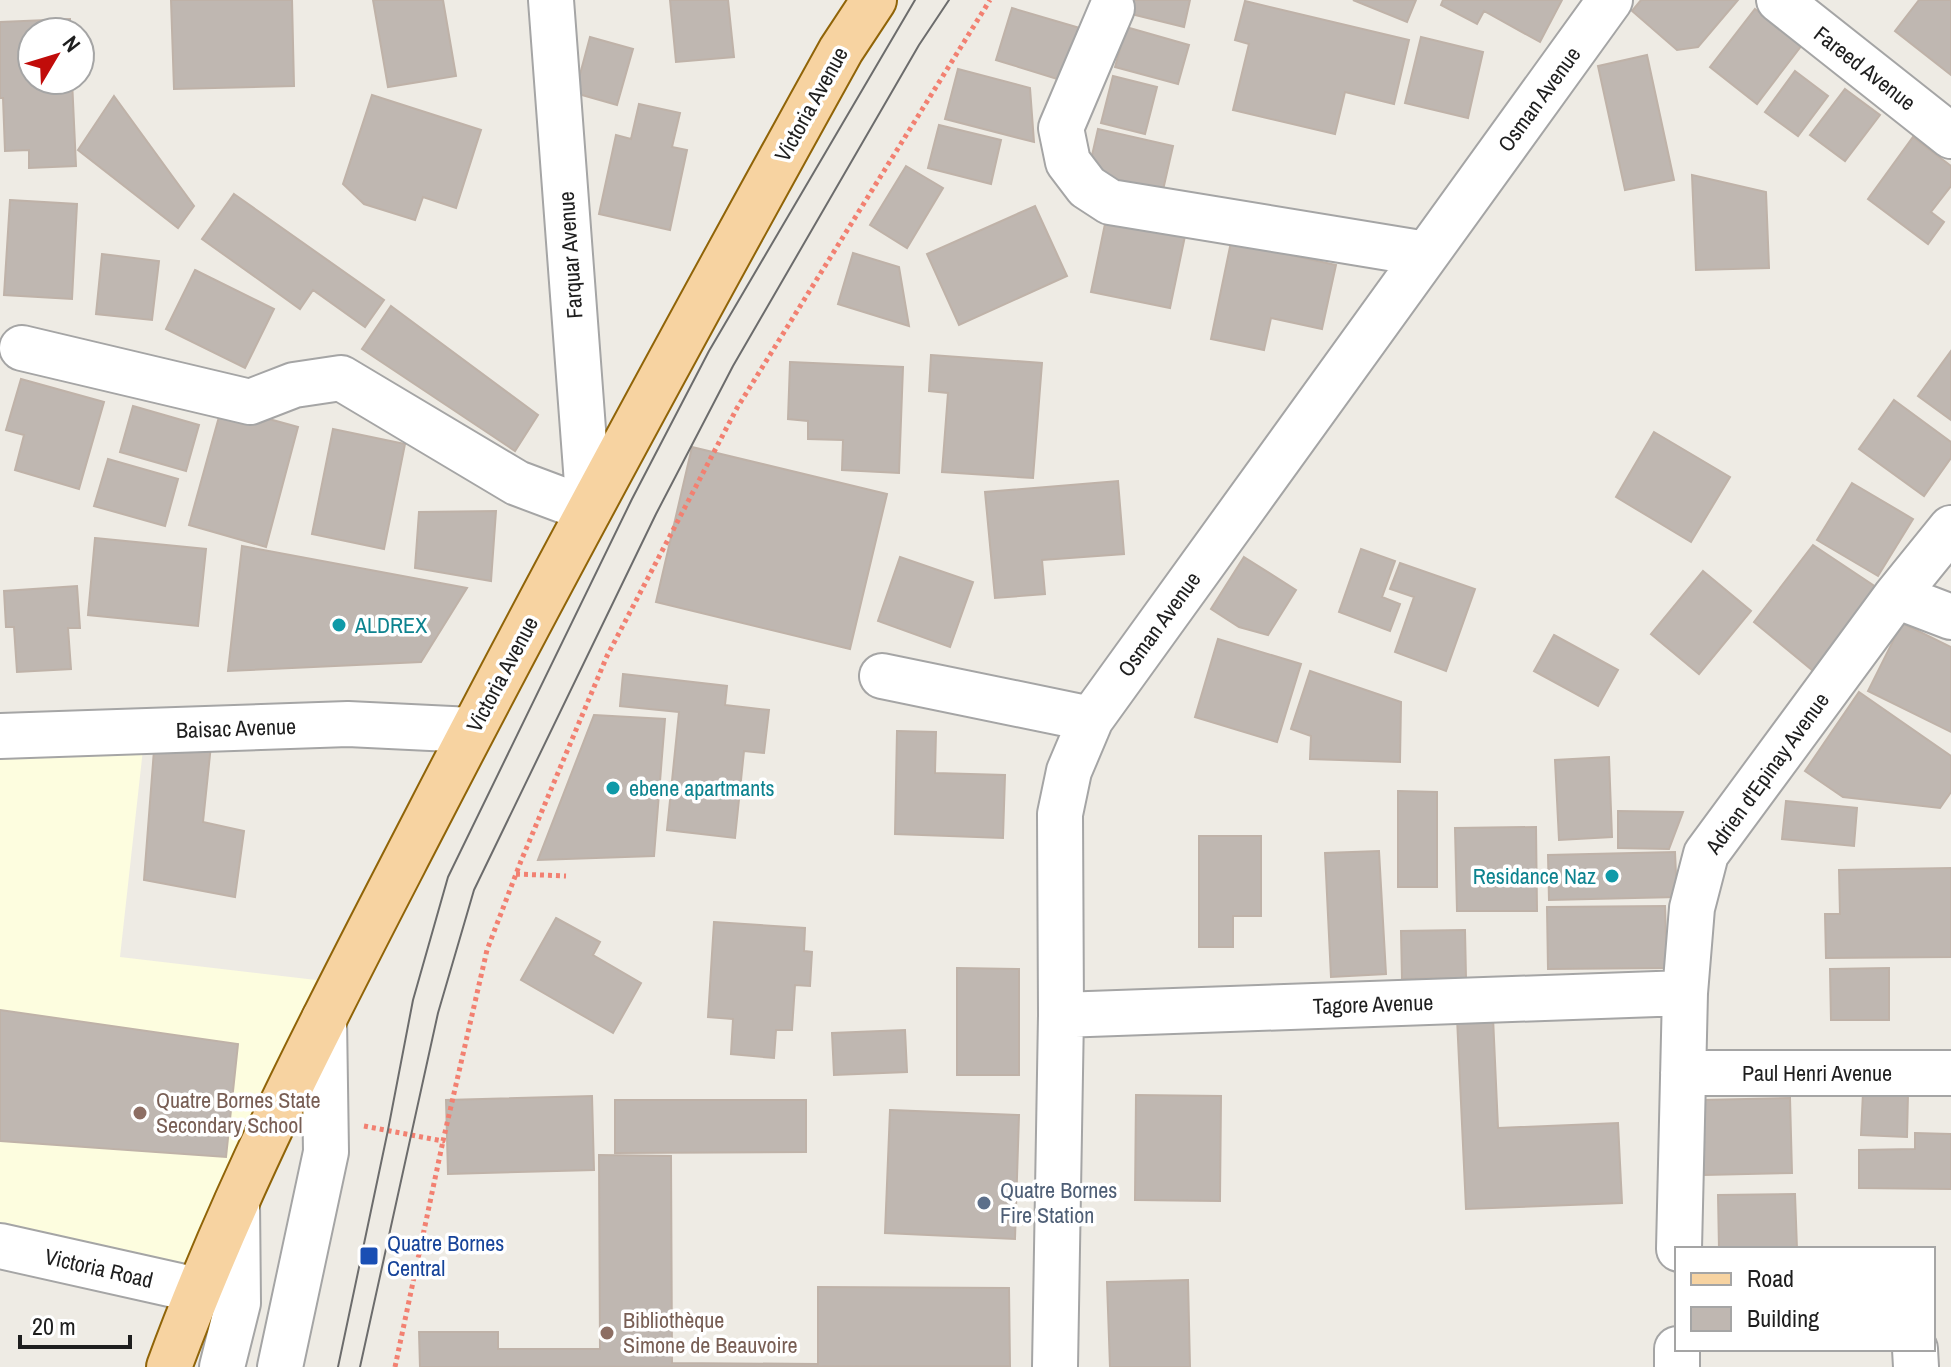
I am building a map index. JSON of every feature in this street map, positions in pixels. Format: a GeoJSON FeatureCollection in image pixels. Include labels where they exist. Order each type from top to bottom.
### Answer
{"type":"FeatureCollection","features":[{"type":"Feature","properties":{"kind":"main road","name":"Victoria Avenue"},"geometry":{"type":"LineString","coordinates":[[169,1367],[197,1290],[324,1019],[472,730],[651,391],[841,50],[874,0]]}},
{"type":"Feature","properties":{"kind":"street","name":"Farquar Avenue"},"geometry":{"type":"LineString","coordinates":[[551,0],[589,510]]}},
{"type":"Feature","properties":{"kind":"street","name":"Osman Avenue"},"geometry":{"type":"LineString","coordinates":[[1055,1367],[1061,1015],[1060,814],[1069,771],[1091,719],[1610,0]]}},
{"type":"Feature","properties":{"kind":"street","name":"Fareed Avenue"},"geometry":{"type":"LineString","coordinates":[[1779,0],[1951,136]]}},
{"type":"Feature","properties":{"kind":"street"},"geometry":{"type":"LineString","coordinates":[[1112,8],[1061,128],[1068,162],[1087,187],[1110,202],[1426,254]]}},
{"type":"Feature","properties":{"kind":"street"},"geometry":{"type":"LineString","coordinates":[[22,348],[250,402],[294,385],[341,378],[517,483],[589,510]]}},
{"type":"Feature","properties":{"kind":"street","name":"Adrien d'Epinay Avenue"},"geometry":{"type":"LineString","coordinates":[[1679,1247],[1685,993],[1692,908],[1706,854],[1896,596],[1951,528]]}},
{"type":"Feature","properties":{"kind":"street"},"geometry":{"type":"LineString","coordinates":[[1896,596],[1951,617]]}},
{"type":"Feature","properties":{"kind":"street"},"geometry":{"type":"LineString","coordinates":[[882,676],[1091,719]]}},
{"type":"Feature","properties":{"kind":"street","name":"Baisac Avenue"},"geometry":{"type":"LineString","coordinates":[[0,736],[348,724],[472,730]]}},
{"type":"Feature","properties":{"kind":"street","name":"Tagore Avenue"},"geometry":{"type":"LineString","coordinates":[[1061,1015],[1685,993]]}},
{"type":"Feature","properties":{"kind":"street"},"geometry":{"type":"LineString","coordinates":[[280,1367],[326,1152],[324,1019]]}},
{"type":"Feature","properties":{"kind":"street","name":"Paul Henri Avenue"},"geometry":{"type":"LineString","coordinates":[[1683,1073],[1951,1073]]}},
{"type":"Feature","properties":{"kind":"street"},"geometry":{"type":"LineString","coordinates":[[222,1367],[238,1303],[237,1202]]}},
{"type":"Feature","properties":{"kind":"street","name":"Victoria Road"},"geometry":{"type":"LineString","coordinates":[[0,1246],[197,1290]]}},
{"type":"Feature","properties":{"kind":"path"},"geometry":{"type":"LineString","coordinates":[[395,1367],[487,950],[607,656],[729,421],[990,0]]}},
{"type":"Feature","properties":{"kind":"path"},"geometry":{"type":"LineString","coordinates":[[516,874],[566,876]]}},
{"type":"Feature","properties":{"kind":"path"},"geometry":{"type":"LineString","coordinates":[[359,1125],[443,1141]]}},
{"type":"Feature","properties":{"kind":"shaded area","name":"Quatre Bornes State Secondary School"},"geometry":{"type":"Polygon","coordinates":[[[145,731],[120,957],[342,983],[203,1276],[0,1244],[0,739],[145,731]]]}},
{"type":"Feature","properties":{"kind":"building"},"geometry":{"type":"Polygon","coordinates":[[[171,0],[292,0],[294,86],[174,89],[171,0]]]}},
{"type":"Feature","properties":{"kind":"building"},"geometry":{"type":"Polygon","coordinates":[[[373,0],[443,0],[456,76],[388,87],[373,0]]]}},
{"type":"Feature","properties":{"kind":"building"},"geometry":{"type":"Polygon","coordinates":[[[670,0],[728,0],[734,57],[676,62],[670,0]]]}},
{"type":"Feature","properties":{"kind":"building"},"geometry":{"type":"Polygon","coordinates":[[[1130,0],[1190,0],[1184,27],[1127,13],[1130,0]]]}},
{"type":"Feature","properties":{"kind":"building"},"geometry":{"type":"Polygon","coordinates":[[[1353,0],[1416,0],[1407,22],[1353,0]]]}},
{"type":"Feature","properties":{"kind":"building"},"geometry":{"type":"Polygon","coordinates":[[[1443,0],[1562,0],[1540,42],[1484,11],[1477,24],[1441,5],[1443,0]]]}},
{"type":"Feature","properties":{"kind":"building"},"geometry":{"type":"Polygon","coordinates":[[[1641,0],[1738,0],[1698,47],[1677,50],[1632,11],[1641,0]]]}},
{"type":"Feature","properties":{"kind":"building"},"geometry":{"type":"Polygon","coordinates":[[[1919,0],[1951,0],[1951,75],[1895,31],[1919,0]]]}},
{"type":"Feature","properties":{"kind":"building"},"geometry":{"type":"Polygon","coordinates":[[[1245,1],[1409,40],[1394,104],[1345,92],[1335,134],[1233,110],[1249,44],[1235,40],[1245,1]]]}},
{"type":"Feature","properties":{"kind":"building"},"geometry":{"type":"Polygon","coordinates":[[[1012,8],[1083,29],[1067,82],[996,60],[1012,8]]]}},
{"type":"Feature","properties":{"kind":"building"},"geometry":{"type":"Polygon","coordinates":[[[1755,9],[1802,45],[1757,104],[1710,67],[1755,9]]]}},
{"type":"Feature","properties":{"kind":"building"},"geometry":{"type":"Polygon","coordinates":[[[16,21],[16,96],[73,96],[76,166],[29,168],[29,150],[5,151],[3,98],[0,98],[0,22],[16,21]]]}},
{"type":"Feature","properties":{"kind":"building"},"geometry":{"type":"Polygon","coordinates":[[[1126,27],[1189,45],[1178,84],[1115,67],[1126,27]]]}},
{"type":"Feature","properties":{"kind":"building"},"geometry":{"type":"Polygon","coordinates":[[[590,37],[633,49],[617,105],[575,93],[590,37]]]}},
{"type":"Feature","properties":{"kind":"building"},"geometry":{"type":"Polygon","coordinates":[[[1421,37],[1483,52],[1468,118],[1405,103],[1421,37]]]}},
{"type":"Feature","properties":{"kind":"building"},"geometry":{"type":"Polygon","coordinates":[[[1647,55],[1674,180],[1625,190],[1598,66],[1647,55]]]}},
{"type":"Feature","properties":{"kind":"building"},"geometry":{"type":"Polygon","coordinates":[[[958,69],[1030,88],[1034,142],[945,119],[958,69]]]}},
{"type":"Feature","properties":{"kind":"building"},"geometry":{"type":"Polygon","coordinates":[[[1795,71],[1828,96],[1798,136],[1765,112],[1795,71]]]}},
{"type":"Feature","properties":{"kind":"building"},"geometry":{"type":"Polygon","coordinates":[[[1113,76],[1157,87],[1145,134],[1101,123],[1113,76]]]}},
{"type":"Feature","properties":{"kind":"building"},"geometry":{"type":"Polygon","coordinates":[[[1845,89],[1880,115],[1845,161],[1810,135],[1845,89]]]}},
{"type":"Feature","properties":{"kind":"building"},"geometry":{"type":"Polygon","coordinates":[[[372,95],[481,130],[456,208],[423,197],[415,220],[364,204],[343,184],[372,95]]]}},
{"type":"Feature","properties":{"kind":"building"},"geometry":{"type":"Polygon","coordinates":[[[114,96],[194,206],[178,228],[78,150],[114,96]]]}},
{"type":"Feature","properties":{"kind":"building"},"geometry":{"type":"Polygon","coordinates":[[[639,104],[680,113],[672,147],[687,150],[670,230],[599,214],[616,135],[631,139],[639,104]]]}},
{"type":"Feature","properties":{"kind":"building"},"geometry":{"type":"Polygon","coordinates":[[[939,125],[1001,140],[991,184],[928,168],[939,125]]]}},
{"type":"Feature","properties":{"kind":"building"},"geometry":{"type":"Polygon","coordinates":[[[1098,129],[1173,146],[1163,190],[1088,173],[1098,129]]]}},
{"type":"Feature","properties":{"kind":"building"},"geometry":{"type":"Polygon","coordinates":[[[1913,137],[1951,166],[1951,186],[1931,212],[1944,222],[1928,244],[1868,199],[1913,137]]]}},
{"type":"Feature","properties":{"kind":"building"},"geometry":{"type":"Polygon","coordinates":[[[906,166],[943,188],[907,248],[870,225],[906,166]]]}},
{"type":"Feature","properties":{"kind":"building"},"geometry":{"type":"Polygon","coordinates":[[[1692,175],[1766,192],[1769,268],[1696,270],[1692,175]]]}},
{"type":"Feature","properties":{"kind":"building"},"geometry":{"type":"Polygon","coordinates":[[[234,194],[384,300],[365,327],[313,290],[300,309],[202,239],[234,194]]]}},
{"type":"Feature","properties":{"kind":"building"},"geometry":{"type":"Polygon","coordinates":[[[10,200],[77,204],[72,299],[4,295],[10,200]]]}},
{"type":"Feature","properties":{"kind":"building"},"geometry":{"type":"Polygon","coordinates":[[[1035,206],[1067,276],[959,325],[927,254],[1035,206]]]}},
{"type":"Feature","properties":{"kind":"building"},"geometry":{"type":"Polygon","coordinates":[[[1106,219],[1185,236],[1170,308],[1091,292],[1106,219]]]}},
{"type":"Feature","properties":{"kind":"building"},"geometry":{"type":"Polygon","coordinates":[[[1231,242],[1336,265],[1322,329],[1271,318],[1264,350],[1211,339],[1231,242]]]}},
{"type":"Feature","properties":{"kind":"building"},"geometry":{"type":"Polygon","coordinates":[[[853,253],[899,267],[909,326],[838,304],[853,253]]]}},
{"type":"Feature","properties":{"kind":"building"},"geometry":{"type":"Polygon","coordinates":[[[102,254],[159,261],[152,320],[96,314],[102,254]]]}},
{"type":"Feature","properties":{"kind":"building"},"geometry":{"type":"Polygon","coordinates":[[[195,270],[274,309],[245,368],[166,329],[195,270]]]}},
{"type":"Feature","properties":{"kind":"building"},"geometry":{"type":"Polygon","coordinates":[[[391,306],[538,415],[515,451],[362,349],[391,306]]]}},
{"type":"Feature","properties":{"kind":"building"},"geometry":{"type":"Polygon","coordinates":[[[1951,351],[1951,420],[1918,396],[1951,351]]]}},
{"type":"Feature","properties":{"kind":"building"},"geometry":{"type":"Polygon","coordinates":[[[931,355],[1042,363],[1033,478],[942,472],[948,393],[929,391],[931,355]]]}},
{"type":"Feature","properties":{"kind":"building"},"geometry":{"type":"Polygon","coordinates":[[[790,362],[903,367],[899,473],[842,470],[843,440],[808,439],[808,421],[788,419],[790,362]]]}},
{"type":"Feature","properties":{"kind":"building"},"geometry":{"type":"Polygon","coordinates":[[[21,379],[104,402],[79,489],[15,470],[24,435],[6,430],[21,379]]]}},
{"type":"Feature","properties":{"kind":"building"},"geometry":{"type":"Polygon","coordinates":[[[1894,400],[1951,442],[1951,458],[1924,496],[1859,449],[1894,400]]]}},
{"type":"Feature","properties":{"kind":"building"},"geometry":{"type":"Polygon","coordinates":[[[133,406],[199,425],[186,471],[120,452],[133,406]]]}},
{"type":"Feature","properties":{"kind":"building"},"geometry":{"type":"Polygon","coordinates":[[[222,406],[298,427],[266,547],[189,525],[222,406]]]}},
{"type":"Feature","properties":{"kind":"building"},"geometry":{"type":"Polygon","coordinates":[[[333,429],[405,444],[384,549],[312,534],[333,429]]]}},
{"type":"Feature","properties":{"kind":"building"},"geometry":{"type":"Polygon","coordinates":[[[1654,432],[1730,477],[1691,542],[1616,497],[1654,432]]]}},
{"type":"Feature","properties":{"kind":"building"},"geometry":{"type":"Polygon","coordinates":[[[692,447],[887,494],[850,649],[656,602],[692,447]]]}},
{"type":"Feature","properties":{"kind":"building"},"geometry":{"type":"Polygon","coordinates":[[[108,459],[178,479],[165,526],[94,506],[108,459]]]}},
{"type":"Feature","properties":{"kind":"building"},"geometry":{"type":"Polygon","coordinates":[[[1118,481],[1124,554],[1042,560],[1045,594],[995,598],[985,492],[1118,481]]]}},
{"type":"Feature","properties":{"kind":"building"},"geometry":{"type":"Polygon","coordinates":[[[1852,483],[1913,519],[1878,576],[1817,540],[1852,483]]]}},
{"type":"Feature","properties":{"kind":"building"},"geometry":{"type":"Polygon","coordinates":[[[496,511],[491,581],[415,568],[419,512],[496,511]]]}},
{"type":"Feature","properties":{"kind":"building"},"geometry":{"type":"Polygon","coordinates":[[[95,538],[206,549],[198,626],[88,615],[95,538]]]}},
{"type":"Feature","properties":{"kind":"building"},"geometry":{"type":"Polygon","coordinates":[[[1813,545],[1879,589],[1818,675],[1754,622],[1813,545]]]}},
{"type":"Feature","properties":{"kind":"building","name":"ALDREX"},"geometry":{"type":"Polygon","coordinates":[[[242,546],[467,588],[421,662],[228,671],[242,546]]]}},
{"type":"Feature","properties":{"kind":"building"},"geometry":{"type":"Polygon","coordinates":[[[1361,549],[1395,561],[1382,597],[1400,604],[1390,631],[1339,612],[1361,549]]]}},
{"type":"Feature","properties":{"kind":"building"},"geometry":{"type":"Polygon","coordinates":[[[900,557],[973,582],[950,647],[878,621],[900,557]]]}},
{"type":"Feature","properties":{"kind":"building"},"geometry":{"type":"Polygon","coordinates":[[[1244,557],[1296,590],[1268,635],[1239,627],[1211,609],[1244,557]]]}},
{"type":"Feature","properties":{"kind":"building"},"geometry":{"type":"Polygon","coordinates":[[[1400,563],[1475,589],[1446,671],[1395,652],[1414,597],[1390,589],[1400,563]]]}},
{"type":"Feature","properties":{"kind":"building"},"geometry":{"type":"Polygon","coordinates":[[[1703,571],[1751,611],[1699,674],[1651,634],[1703,571]]]}},
{"type":"Feature","properties":{"kind":"building"},"geometry":{"type":"Polygon","coordinates":[[[77,586],[80,628],[68,628],[71,669],[17,672],[14,627],[6,627],[4,591],[77,586]]]}},
{"type":"Feature","properties":{"kind":"building"},"geometry":{"type":"Polygon","coordinates":[[[1902,623],[1951,647],[1951,732],[1868,691],[1902,623]]]}},
{"type":"Feature","properties":{"kind":"building"},"geometry":{"type":"Polygon","coordinates":[[[1554,635],[1618,670],[1598,706],[1534,671],[1554,635]]]}},
{"type":"Feature","properties":{"kind":"building"},"geometry":{"type":"Polygon","coordinates":[[[1218,639],[1301,664],[1277,742],[1195,717],[1218,639]]]}},
{"type":"Feature","properties":{"kind":"building"},"geometry":{"type":"Polygon","coordinates":[[[1310,671],[1401,702],[1400,762],[1310,759],[1311,736],[1291,729],[1310,671]]]}},
{"type":"Feature","properties":{"kind":"building"},"geometry":{"type":"Polygon","coordinates":[[[623,674],[727,686],[725,705],[769,710],[764,753],[744,751],[735,838],[667,830],[679,712],[620,706],[623,674]]]}},
{"type":"Feature","properties":{"kind":"building"},"geometry":{"type":"Polygon","coordinates":[[[1859,692],[1951,756],[1951,792],[1940,808],[1843,797],[1805,771],[1859,692]]]}},
{"type":"Feature","properties":{"kind":"building","name":"ebene apartmants"},"geometry":{"type":"Polygon","coordinates":[[[594,715],[665,719],[654,856],[538,860],[594,715]]]}},
{"type":"Feature","properties":{"kind":"building"},"geometry":{"type":"Polygon","coordinates":[[[897,731],[936,732],[935,773],[1005,775],[1003,838],[895,834],[897,731]]]}},
{"type":"Feature","properties":{"kind":"building"},"geometry":{"type":"Polygon","coordinates":[[[155,737],[211,745],[203,822],[244,831],[235,897],[144,880],[155,737]]]}},
{"type":"Feature","properties":{"kind":"building"},"geometry":{"type":"Polygon","coordinates":[[[1609,757],[1612,837],[1559,840],[1555,760],[1609,757]]]}},
{"type":"Feature","properties":{"kind":"building"},"geometry":{"type":"Polygon","coordinates":[[[1398,791],[1437,792],[1437,887],[1398,887],[1398,791]]]}},
{"type":"Feature","properties":{"kind":"building"},"geometry":{"type":"Polygon","coordinates":[[[1786,801],[1857,808],[1854,846],[1782,839],[1786,801]]]}},
{"type":"Feature","properties":{"kind":"building"},"geometry":{"type":"Polygon","coordinates":[[[1618,811],[1683,812],[1669,849],[1618,848],[1618,811]]]}},
{"type":"Feature","properties":{"kind":"building"},"geometry":{"type":"Polygon","coordinates":[[[1536,827],[1537,911],[1457,911],[1455,828],[1536,827]]]}},
{"type":"Feature","properties":{"kind":"building"},"geometry":{"type":"Polygon","coordinates":[[[1199,836],[1261,836],[1261,916],[1233,916],[1233,947],[1199,947],[1199,836]]]}},
{"type":"Feature","properties":{"kind":"building"},"geometry":{"type":"Polygon","coordinates":[[[1379,851],[1386,974],[1331,977],[1325,853],[1379,851]]]}},
{"type":"Feature","properties":{"kind":"building","name":"Residance Naz"},"geometry":{"type":"Polygon","coordinates":[[[1675,852],[1677,897],[1549,900],[1548,855],[1675,852]]]}},
{"type":"Feature","properties":{"kind":"building"},"geometry":{"type":"Polygon","coordinates":[[[1951,868],[1951,957],[1826,958],[1825,914],[1840,914],[1839,870],[1951,868]]]}},
{"type":"Feature","properties":{"kind":"building"},"geometry":{"type":"Polygon","coordinates":[[[1665,906],[1667,968],[1548,969],[1547,907],[1665,906]]]}},
{"type":"Feature","properties":{"kind":"building"},"geometry":{"type":"Polygon","coordinates":[[[556,918],[600,942],[593,955],[641,983],[613,1033],[521,980],[556,918]]]}},
{"type":"Feature","properties":{"kind":"building"},"geometry":{"type":"Polygon","coordinates":[[[714,922],[805,928],[804,951],[812,952],[810,986],[795,985],[792,1030],[776,1030],[774,1058],[731,1054],[733,1019],[708,1017],[714,922]]]}},
{"type":"Feature","properties":{"kind":"building"},"geometry":{"type":"Polygon","coordinates":[[[1465,930],[1466,978],[1402,979],[1401,931],[1465,930]]]}},
{"type":"Feature","properties":{"kind":"building"},"geometry":{"type":"Polygon","coordinates":[[[957,968],[1019,969],[1019,1075],[957,1075],[957,968]]]}},
{"type":"Feature","properties":{"kind":"building"},"geometry":{"type":"Polygon","coordinates":[[[1889,968],[1889,1020],[1831,1020],[1830,969],[1889,968]]]}},
{"type":"Feature","properties":{"kind":"building","name":"Quatre Bornes State Secondary School"},"geometry":{"type":"Polygon","coordinates":[[[0,1010],[238,1044],[226,1157],[0,1141],[0,1010]]]}},
{"type":"Feature","properties":{"kind":"building"},"geometry":{"type":"Polygon","coordinates":[[[1493,1017],[1498,1128],[1618,1123],[1622,1203],[1466,1209],[1457,1018],[1493,1017]]]}},
{"type":"Feature","properties":{"kind":"building"},"geometry":{"type":"Polygon","coordinates":[[[905,1030],[907,1072],[834,1075],[832,1033],[905,1030]]]}},
{"type":"Feature","properties":{"kind":"building"},"geometry":{"type":"Polygon","coordinates":[[[1863,1092],[1908,1094],[1907,1137],[1861,1135],[1863,1092]]]}},
{"type":"Feature","properties":{"kind":"building"},"geometry":{"type":"Polygon","coordinates":[[[1136,1095],[1221,1096],[1220,1201],[1135,1200],[1136,1095]]]}},
{"type":"Feature","properties":{"kind":"building"},"geometry":{"type":"Polygon","coordinates":[[[592,1096],[594,1170],[448,1174],[446,1100],[592,1096]]]}},
{"type":"Feature","properties":{"kind":"building"},"geometry":{"type":"Polygon","coordinates":[[[1790,1098],[1792,1173],[1704,1175],[1702,1100],[1790,1098]]]}},
{"type":"Feature","properties":{"kind":"building"},"geometry":{"type":"Polygon","coordinates":[[[615,1100],[806,1100],[806,1152],[615,1153],[615,1100]]]}},
{"type":"Feature","properties":{"kind":"building"},"geometry":{"type":"Polygon","coordinates":[[[890,1110],[1019,1115],[1015,1239],[885,1233],[890,1110]]]}},
{"type":"Feature","properties":{"kind":"building"},"geometry":{"type":"Polygon","coordinates":[[[1915,1133],[1951,1134],[1951,1189],[1859,1188],[1859,1150],[1915,1149],[1915,1133]]]}},
{"type":"Feature","properties":{"kind":"building"},"geometry":{"type":"Polygon","coordinates":[[[599,1155],[671,1156],[672,1363],[818,1364],[818,1287],[1009,1288],[1010,1366],[420,1367],[419,1332],[498,1332],[498,1349],[600,1349],[599,1155]]]}},
{"type":"Feature","properties":{"kind":"building"},"geometry":{"type":"Polygon","coordinates":[[[1795,1194],[1797,1247],[1719,1247],[1718,1195],[1795,1194]]]}},
{"type":"Feature","properties":{"kind":"building"},"geometry":{"type":"Polygon","coordinates":[[[1188,1280],[1190,1367],[1110,1367],[1107,1282],[1188,1280]]]}},
{"type":"Feature","properties":{"kind":"tram line"},"geometry":{"type":"LineString","coordinates":[[338,1367],[413,1000],[448,877],[632,499],[709,351],[915,0]]}},
{"type":"Feature","properties":{"kind":"tram line"},"geometry":{"type":"LineString","coordinates":[[360,1367],[438,1013],[474,890],[656,514],[733,366],[919,45],[949,0]]}},
{"type":"Feature","properties":{"kind":"place","name":"ALDREX"},"geometry":{"type":"Point","coordinates":[339,625]}},
{"type":"Feature","properties":{"kind":"place","name":"ebene apartmants"},"geometry":{"type":"Point","coordinates":[613,788]}},
{"type":"Feature","properties":{"kind":"place","name":"Residance Naz"},"geometry":{"type":"Point","coordinates":[1612,876]}},
{"type":"Feature","properties":{"kind":"place","name":"Quatre Bornes State Secondary School"},"geometry":{"type":"Point","coordinates":[140,1113]}},
{"type":"Feature","properties":{"kind":"place","name":"Quatre Bornes Fire Station"},"geometry":{"type":"Point","coordinates":[984,1203]}},
{"type":"Feature","properties":{"kind":"place","name":"Quatre Bornes Central"},"geometry":{"type":"Point","coordinates":[369,1256]}},
{"type":"Feature","properties":{"kind":"place","name":"Bibliothèque Simone de Beauvoire"},"geometry":{"type":"Point","coordinates":[607,1333]}}]}
